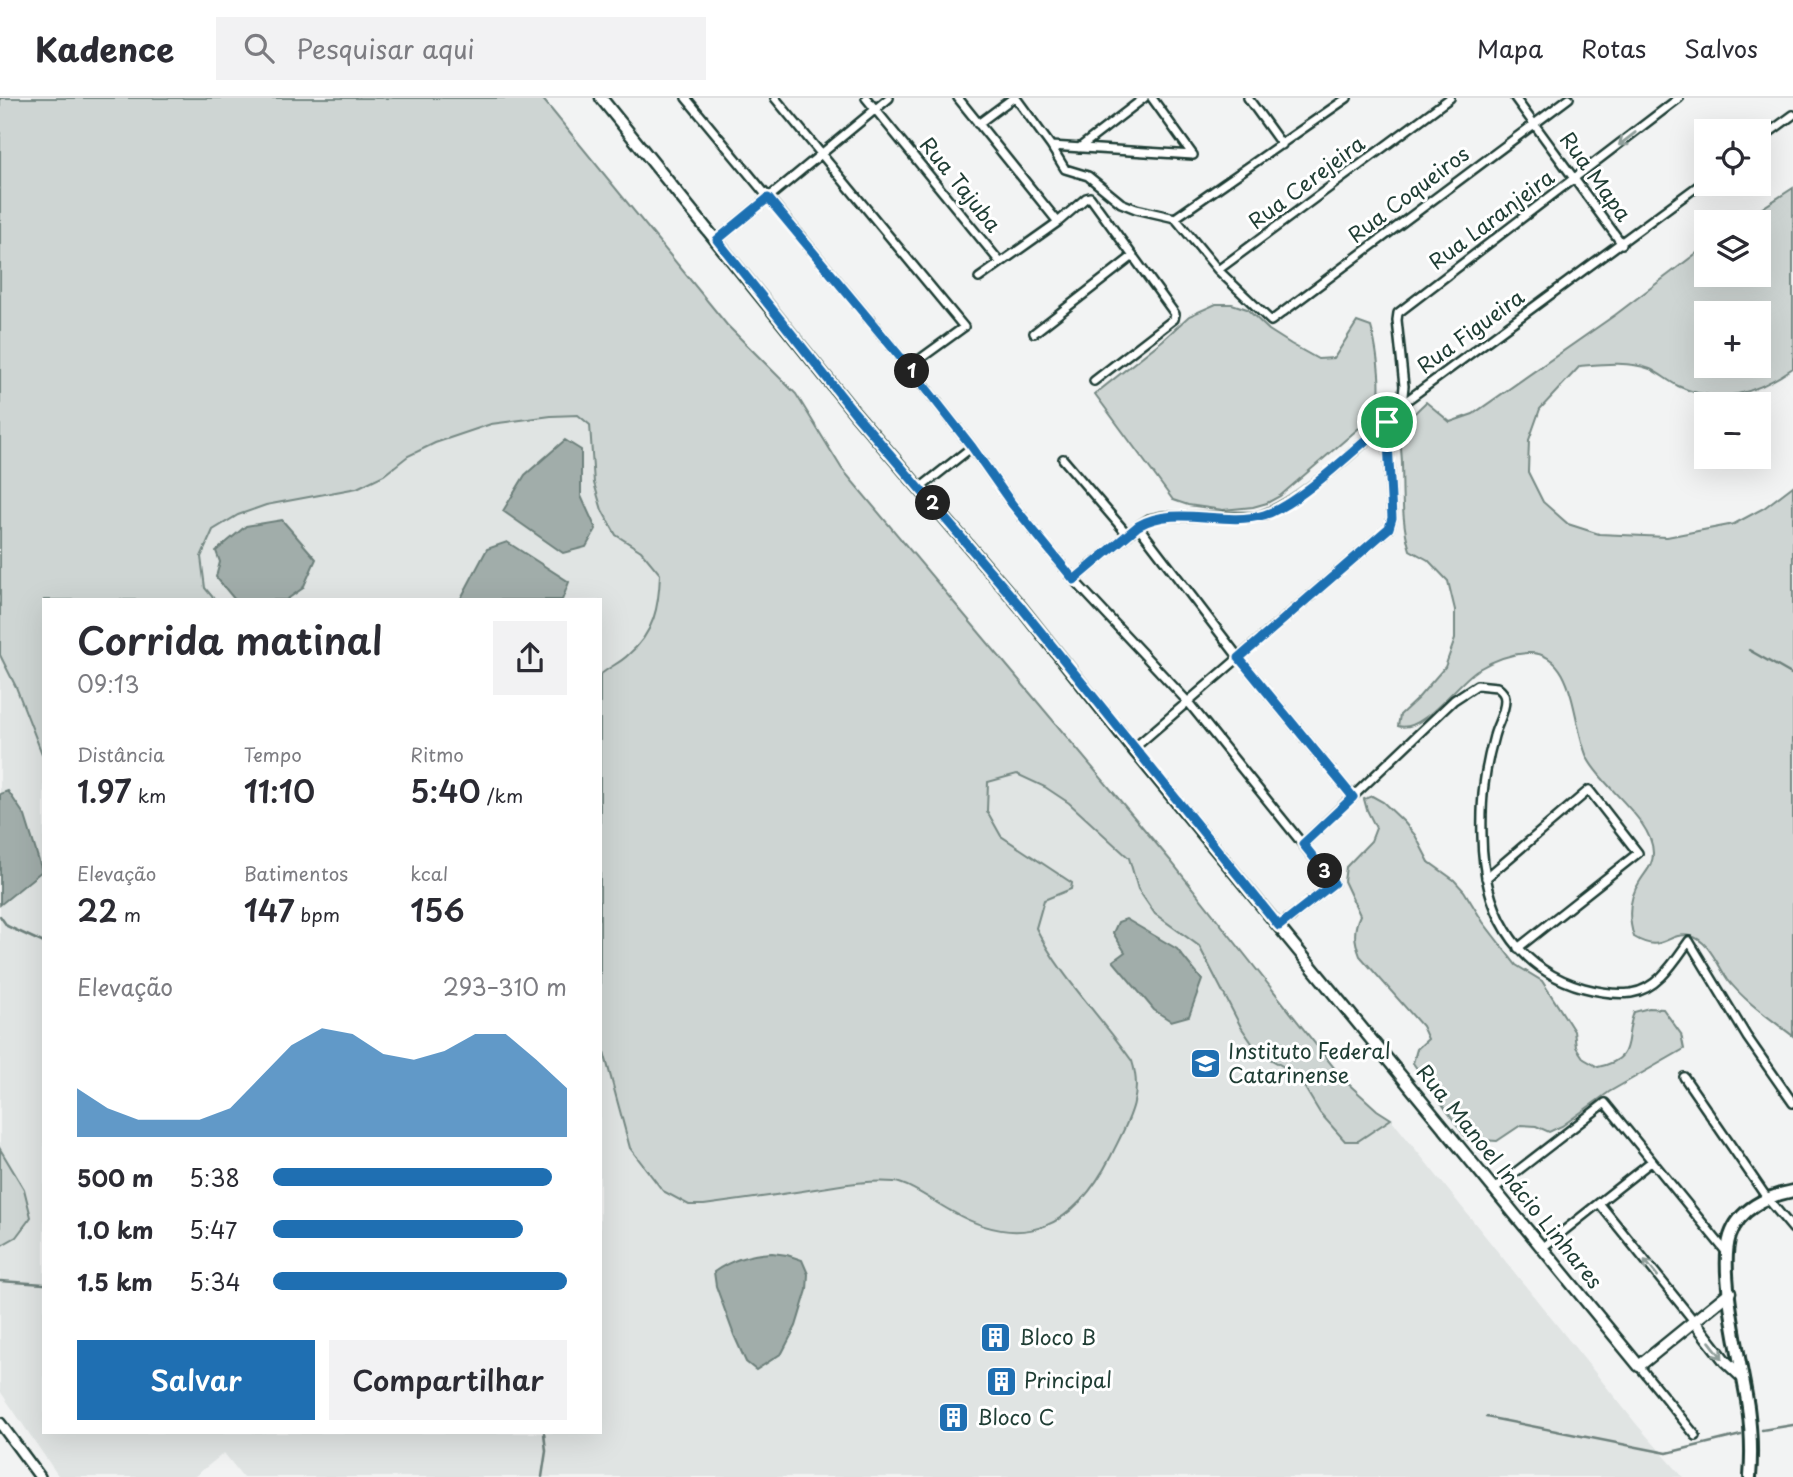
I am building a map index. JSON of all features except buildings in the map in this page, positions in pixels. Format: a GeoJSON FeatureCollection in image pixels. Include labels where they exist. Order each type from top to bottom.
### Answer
{"type":"FeatureCollection","features":[{"type":"Feature","properties":{"kind":"main road","name":"Rua Manoel Inácio Linhares"},"geometry":{"type":"LineString","coordinates":[[601,98],[854,412],[1020,606],[1133,749],[1639,1366]]}},
{"type":"Feature","properties":{"kind":"main road"},"geometry":{"type":"LineString","coordinates":[[1750,1477],[1750,1433],[1727,1253],[1731,1235],[1740,1218],[1767,1198],[1793,1191]]}},
{"type":"Feature","properties":{"kind":"main road"},"geometry":{"type":"LineString","coordinates":[[1639,1366],[1730,1292]]}},
{"type":"Feature","properties":{"kind":"main road"},"geometry":{"type":"LineString","coordinates":[[1694,1321],[1725,1361],[1742,1377]]}},
{"type":"Feature","properties":{"kind":"street"},"geometry":{"type":"LineString","coordinates":[[686,98],[909,367],[972,447],[1012,504],[1074,580],[1188,702],[1334,883],[1279,926]]}},
{"type":"Feature","properties":{"kind":"street"},"geometry":{"type":"LineString","coordinates":[[775,98],[964,327],[909,367]]}},
{"type":"Feature","properties":{"kind":"street","name":"Rua Tajuba"},"geometry":{"type":"LineString","coordinates":[[866,98],[1000,262]]}},
{"type":"Feature","properties":{"kind":"street"},"geometry":{"type":"LineString","coordinates":[[717,240],[890,98]]}},
{"type":"Feature","properties":{"kind":"street"},"geometry":{"type":"LineString","coordinates":[[958,98],[1058,222]]}},
{"type":"Feature","properties":{"kind":"street"},"geometry":{"type":"LineString","coordinates":[[978,124],[1014,98],[1065,169],[1088,176],[1121,203],[1175,218],[1218,270]]}},
{"type":"Feature","properties":{"kind":"street"},"geometry":{"type":"LineString","coordinates":[[1078,148],[1144,98]]}},
{"type":"Feature","properties":{"kind":"street"},"geometry":{"type":"LineString","coordinates":[[1051,146],[1193,155],[1152,98]]}},
{"type":"Feature","properties":{"kind":"street"},"geometry":{"type":"LineString","coordinates":[[1248,98],[1282,145]]}},
{"type":"Feature","properties":{"kind":"street"},"geometry":{"type":"LineString","coordinates":[[1175,218],[1347,98]]}},
{"type":"Feature","properties":{"kind":"street","name":"Rua Cerejeira"},"geometry":{"type":"LineString","coordinates":[[1218,270],[1450,98]]}},
{"type":"Feature","properties":{"kind":"street","name":"Rua Mapa"},"geometry":{"type":"LineString","coordinates":[[1515,98],[1622,244]]}},
{"type":"Feature","properties":{"kind":"street","name":"Rua Coqueiros"},"geometry":{"type":"LineString","coordinates":[[1218,270],[1271,321],[1569,98]]}},
{"type":"Feature","properties":{"kind":"street","name":"Rua Laranjeira"},"geometry":{"type":"LineString","coordinates":[[1402,404],[1404,386],[1398,313],[1679,98]]}},
{"type":"Feature","properties":{"kind":"street"},"geometry":{"type":"LineString","coordinates":[[1771,132],[1793,115]]}},
{"type":"Feature","properties":{"kind":"street","name":"Rua Figueira"},"geometry":{"type":"LineString","coordinates":[[1074,580],[1149,519],[1163,516],[1241,518],[1266,514],[1293,500],[1387,422],[1402,404],[1694,189]]}},
{"type":"Feature","properties":{"kind":"street"},"geometry":{"type":"LineString","coordinates":[[979,278],[1090,197],[1175,314],[1175,317],[1094,381]]}},
{"type":"Feature","properties":{"kind":"street"},"geometry":{"type":"LineString","coordinates":[[1034,333],[1133,256]]}},
{"type":"Feature","properties":{"kind":"street"},"geometry":{"type":"LineString","coordinates":[[1133,749],[1389,528],[1392,518],[1387,422]]}},
{"type":"Feature","properties":{"kind":"street"},"geometry":{"type":"LineString","coordinates":[[920,488],[972,447]]}},
{"type":"Feature","properties":{"kind":"street"},"geometry":{"type":"LineString","coordinates":[[1063,459],[1128,535]]}},
{"type":"Feature","properties":{"kind":"street"},"geometry":{"type":"LineString","coordinates":[[1138,526],[1239,658],[1353,797]]}},
{"type":"Feature","properties":{"kind":"street"},"geometry":{"type":"LineString","coordinates":[[1303,844],[1464,693],[1477,685],[1494,686],[1501,690],[1505,701],[1483,784],[1482,840],[1486,878],[1501,923],[1518,948],[1535,964],[1568,984],[1619,994],[1639,992],[1654,983],[1689,941],[1747,1037],[1793,1103]]}},
{"type":"Feature","properties":{"kind":"street"},"geometry":{"type":"LineString","coordinates":[[1486,878],[1589,790],[1638,853],[1518,948]]}},
{"type":"Feature","properties":{"kind":"street"},"geometry":{"type":"LineString","coordinates":[[1684,1077],[1767,1198],[1793,1230]]}},
{"type":"Feature","properties":{"kind":"street"},"geometry":{"type":"LineString","coordinates":[[1494,1189],[1605,1103],[1727,1253]]}},
{"type":"Feature","properties":{"kind":"street"},"geometry":{"type":"LineString","coordinates":[[1542,1248],[1652,1161]]}},
{"type":"Feature","properties":{"kind":"street"},"geometry":{"type":"LineString","coordinates":[[1599,1203],[1694,1321]]}},
{"type":"Feature","properties":{"kind":"street","name":"Rua Manoel Inácio Linhares"},"geometry":{"type":"LineString","coordinates":[[1639,1366],[1696,1436]]}},
{"type":"Feature","properties":{"kind":"street"},"geometry":{"type":"LineString","coordinates":[[0,1423],[40,1477]]}},
{"type":"Feature","properties":{"kind":"shaded area"},"geometry":{"type":"Polygon","coordinates":[[[0,98],[542,98],[727,325],[796,394],[842,469],[1170,860],[1343,1079],[1391,1119],[1358,1141],[1345,1141],[1320,1113],[1305,1088],[1284,1067],[1258,1052],[1241,1027],[1199,946],[1155,914],[1138,889],[1129,858],[1069,803],[1045,787],[1017,774],[988,782],[987,811],[1001,836],[1072,883],[1071,889],[1044,900],[1036,928],[1069,980],[1132,1061],[1135,1074],[1135,1099],[1128,1121],[1097,1180],[1081,1200],[1064,1216],[1045,1226],[1024,1231],[1002,1230],[977,1224],[915,1190],[894,1182],[854,1183],[704,1205],[689,1205],[663,1191],[630,1148],[602,1044],[602,674],[625,658],[644,638],[656,608],[660,574],[641,551],[616,535],[602,510],[594,483],[590,425],[578,415],[491,424],[435,443],[408,456],[384,475],[357,488],[266,505],[238,515],[213,530],[201,557],[205,588],[213,598],[42,598],[42,754],[16,687],[0,655],[0,98]]]}},
{"type":"Feature","properties":{"kind":"shaded area"},"geometry":{"type":"Polygon","coordinates":[[[1793,188],[1793,368],[1766,384],[1745,392],[1694,392],[1642,366],[1580,366],[1540,409],[1529,440],[1528,472],[1543,502],[1568,524],[1599,534],[1667,537],[1734,524],[1764,508],[1793,486],[1793,1036],[1742,996],[1712,954],[1696,938],[1682,935],[1652,944],[1634,937],[1630,916],[1631,902],[1652,861],[1651,841],[1636,816],[1588,759],[1570,693],[1555,664],[1543,655],[1527,653],[1495,661],[1469,676],[1439,706],[1418,722],[1398,726],[1400,715],[1445,667],[1455,639],[1455,610],[1448,581],[1428,560],[1410,550],[1407,539],[1401,444],[1409,419],[1426,402],[1450,422],[1473,414],[1615,315],[1694,255],[1694,287],[1771,287],[1771,210],[1759,210],[1793,188]]]}},
{"type":"Feature","properties":{"kind":"shaded area"},"geometry":{"type":"Polygon","coordinates":[[[1216,304],[1232,304],[1247,309],[1269,330],[1318,359],[1334,358],[1357,322],[1371,327],[1375,342],[1379,396],[1366,422],[1280,496],[1253,507],[1223,510],[1173,500],[1095,394],[1189,316],[1216,304]]]}},
{"type":"Feature","properties":{"kind":"shaded area"},"geometry":{"type":"Polygon","coordinates":[[[578,415],[590,424],[594,483],[616,535],[641,551],[660,574],[659,605],[648,632],[629,655],[602,674],[602,598],[213,598],[205,588],[201,557],[213,530],[238,515],[266,505],[384,475],[408,456],[435,443],[491,424],[578,415]]]}},
{"type":"Feature","properties":{"kind":"shaded area"},"geometry":{"type":"Polygon","coordinates":[[[565,440],[581,450],[581,496],[596,529],[586,547],[563,553],[503,511],[525,475],[565,440]]]}},
{"type":"Feature","properties":{"kind":"shaded area"},"geometry":{"type":"Polygon","coordinates":[[[282,520],[316,559],[303,588],[289,598],[233,598],[216,577],[220,562],[216,551],[246,526],[282,520]]]}},
{"type":"Feature","properties":{"kind":"shaded area"},"geometry":{"type":"Polygon","coordinates":[[[507,542],[569,582],[563,598],[461,598],[487,549],[507,542]]]}},
{"type":"Feature","properties":{"kind":"shaded area","name":"Instituto Federal Catarinense"},"geometry":{"type":"Polygon","coordinates":[[[0,655],[16,687],[42,754],[42,1434],[602,1434],[602,1045],[620,1114],[689,1205],[869,1182],[899,1182],[960,1217],[1010,1232],[1040,1229],[1066,1214],[1132,1061],[1066,980],[1035,928],[1044,900],[1071,889],[1072,883],[1001,836],[987,811],[988,782],[1017,774],[1045,787],[1069,803],[1129,858],[1138,889],[1155,914],[1199,946],[1241,1027],[1258,1052],[1284,1067],[1305,1088],[1320,1113],[1358,1141],[1391,1119],[1638,1426],[1683,1477],[243,1477],[224,1453],[194,1477],[59,1477],[0,1391],[0,1246],[16,1237],[24,1188],[0,1149],[0,655]]]}},
{"type":"Feature","properties":{"kind":"shaded area"},"geometry":{"type":"Polygon","coordinates":[[[8,791],[25,816],[42,871],[0,905],[0,794],[8,791]]]}},
{"type":"Feature","properties":{"kind":"shaded area"},"geometry":{"type":"Polygon","coordinates":[[[1372,796],[1383,802],[1404,822],[1415,835],[1429,862],[1464,891],[1483,922],[1516,965],[1542,981],[1574,1031],[1576,1047],[1584,1059],[1598,1067],[1619,1059],[1624,1054],[1634,1012],[1649,1008],[1663,1009],[1681,1034],[1684,1049],[1609,1092],[1562,1126],[1549,1132],[1536,1126],[1521,1125],[1497,1141],[1467,1139],[1413,1063],[1417,1049],[1428,1039],[1422,1026],[1360,956],[1356,945],[1355,930],[1360,915],[1344,881],[1346,867],[1371,841],[1376,828],[1364,799],[1372,796]]]}},
{"type":"Feature","properties":{"kind":"shaded area"},"geometry":{"type":"Polygon","coordinates":[[[1126,919],[1177,949],[1202,980],[1189,1016],[1171,1021],[1154,1010],[1113,961],[1125,952],[1113,933],[1118,922],[1126,919]]]}},
{"type":"Feature","properties":{"kind":"shaded area"},"geometry":{"type":"Polygon","coordinates":[[[0,1149],[24,1189],[31,1217],[16,1237],[0,1246],[0,1149]]]}},
{"type":"Feature","properties":{"kind":"shaded area"},"geometry":{"type":"Polygon","coordinates":[[[772,1253],[802,1260],[808,1274],[807,1290],[796,1326],[782,1353],[756,1370],[746,1362],[734,1335],[716,1286],[714,1272],[742,1258],[772,1253]]]}},
{"type":"Feature","properties":{"kind":"waterway"},"geometry":{"type":"LineString","coordinates":[[1749,650],[1793,675]]}},
{"type":"Feature","properties":{"kind":"waterway"},"geometry":{"type":"LineString","coordinates":[[0,916],[7,926],[42,942]]}},
{"type":"Feature","properties":{"kind":"waterway"},"geometry":{"type":"LineString","coordinates":[[0,1281],[42,1284]]}},
{"type":"Feature","properties":{"kind":"waterway"},"geometry":{"type":"LineString","coordinates":[[1486,1417],[1667,1453],[1741,1435]]}},
{"type":"Feature","properties":{"kind":"waterway"},"geometry":{"type":"LineString","coordinates":[[1762,1430],[1793,1425]]}},
{"type":"Feature","properties":{"kind":"waterway"},"geometry":{"type":"LineString","coordinates":[[542,1477],[546,1451],[544,1434]]}},
{"type":"Feature","properties":{"kind":"place","name":"Instituto Federal Catarinense"},"geometry":{"type":"Point","coordinates":[1205,1064]}},
{"type":"Feature","properties":{"kind":"place","name":"Bloco B"},"geometry":{"type":"Point","coordinates":[996,1338]}},
{"type":"Feature","properties":{"kind":"place","name":"Principal"},"geometry":{"type":"Point","coordinates":[1001,1381]}},
{"type":"Feature","properties":{"kind":"place","name":"Bloco C"},"geometry":{"type":"Point","coordinates":[954,1418]}},
{"type":"Feature","properties":{"kind":"route"},"geometry":{"type":"LineString","coordinates":[[768,198],[921,382],[1012,504],[1074,580],[1149,519],[1163,516],[1241,518],[1273,512],[1293,500],[1387,422],[1392,518],[1389,528],[1239,658],[1353,797],[1303,844],[1334,883],[1279,926],[1133,749],[1020,606],[854,412],[717,240],[768,198]]}}]}
